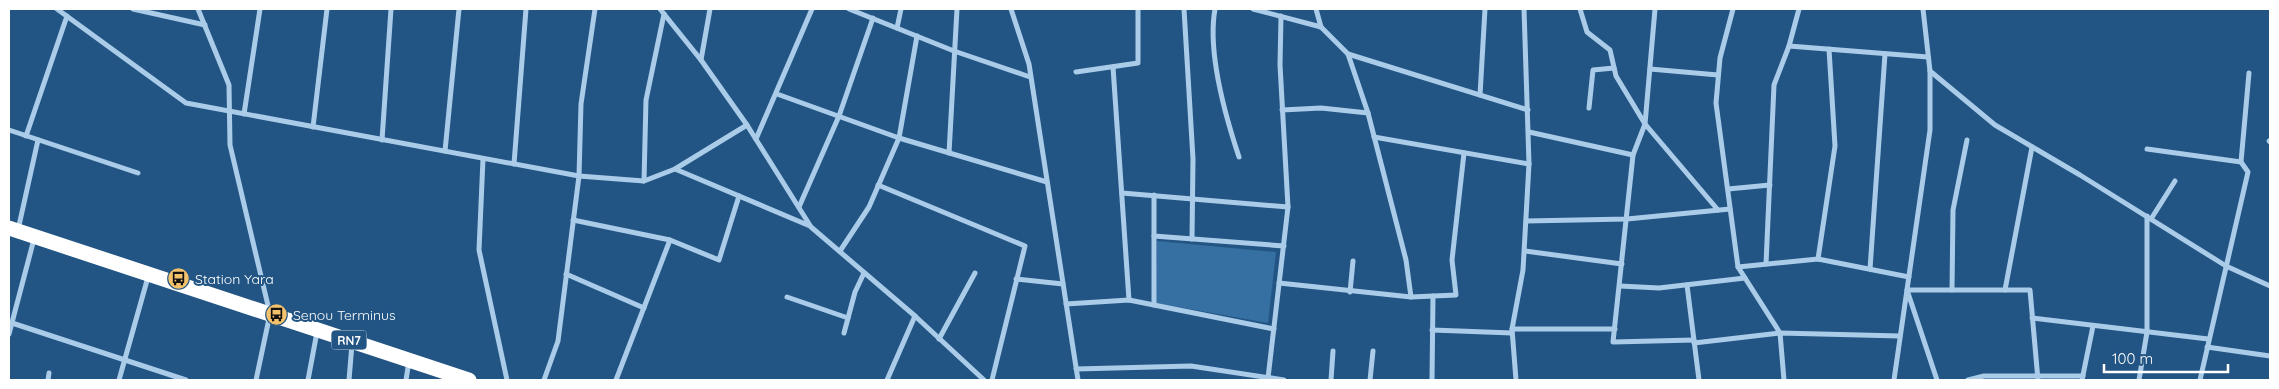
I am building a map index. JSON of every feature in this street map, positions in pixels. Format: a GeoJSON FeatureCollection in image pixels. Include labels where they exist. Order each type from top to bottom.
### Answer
{"type":"FeatureCollection","features":[{"type":"Feature","properties":{"kind":"highway","name":"RN7"},"geometry":{"type":"LineString","coordinates":[[13,229],[468,380]]}},
{"type":"Feature","properties":{"kind":"street"},"geometry":{"type":"LineString","coordinates":[[57,9],[186,103],[578,176],[644,181],[675,169],[747,125]]}},
{"type":"Feature","properties":{"kind":"street"},"geometry":{"type":"LineString","coordinates":[[133,9],[205,25]]}},
{"type":"Feature","properties":{"kind":"street"},"geometry":{"type":"LineString","coordinates":[[198,9],[229,85],[231,112],[230,145],[270,314],[256,380]]}},
{"type":"Feature","properties":{"kind":"street"},"geometry":{"type":"LineString","coordinates":[[244,114],[260,9]]}},
{"type":"Feature","properties":{"kind":"street"},"geometry":{"type":"LineString","coordinates":[[313,127],[328,9]]}},
{"type":"Feature","properties":{"kind":"street"},"geometry":{"type":"LineString","coordinates":[[382,140],[391,9]]}},
{"type":"Feature","properties":{"kind":"street"},"geometry":{"type":"LineString","coordinates":[[445,151],[459,9]]}},
{"type":"Feature","properties":{"kind":"street"},"geometry":{"type":"LineString","coordinates":[[514,164],[526,9]]}},
{"type":"Feature","properties":{"kind":"street"},"geometry":{"type":"LineString","coordinates":[[544,380],[558,340],[578,176],[581,104],[595,9]]}},
{"type":"Feature","properties":{"kind":"street"},"geometry":{"type":"LineString","coordinates":[[660,9],[701,60],[747,125],[811,227]]}},
{"type":"Feature","properties":{"kind":"street"},"geometry":{"type":"LineString","coordinates":[[701,60],[710,9]]}},
{"type":"Feature","properties":{"kind":"street"},"geometry":{"type":"LineString","coordinates":[[756,139],[812,9]]}},
{"type":"Feature","properties":{"kind":"street"},"geometry":{"type":"LineString","coordinates":[[849,9],[954,51],[1030,76]]}},
{"type":"Feature","properties":{"kind":"street"},"geometry":{"type":"LineString","coordinates":[[897,28],[901,9]]}},
{"type":"Feature","properties":{"kind":"street"},"geometry":{"type":"LineString","coordinates":[[949,153],[957,9]]}},
{"type":"Feature","properties":{"kind":"street"},"geometry":{"type":"LineString","coordinates":[[1012,9],[1030,76],[1078,380]]}},
{"type":"Feature","properties":{"kind":"street"},"geometry":{"type":"LineString","coordinates":[[1076,72],[1138,63],[1138,9]]}},
{"type":"Feature","properties":{"kind":"street"},"geometry":{"type":"LineString","coordinates":[[1184,9],[1193,159],[1192,239]]}},
{"type":"Feature","properties":{"kind":"street"},"geometry":{"type":"LineString","coordinates":[[1215,9],[1213,19],[1217,68],[1225,115],[1239,158]]}},
{"type":"Feature","properties":{"kind":"street"},"geometry":{"type":"LineString","coordinates":[[1253,9],[1321,27]]}},
{"type":"Feature","properties":{"kind":"street"},"geometry":{"type":"LineString","coordinates":[[1316,9],[1321,27],[1348,54],[1368,113],[1406,260],[1411,296]]}},
{"type":"Feature","properties":{"kind":"street"},"geometry":{"type":"LineString","coordinates":[[1480,95],[1485,9]]}},
{"type":"Feature","properties":{"kind":"street"},"geometry":{"type":"LineString","coordinates":[[1516,380],[1512,331],[1525,251],[1529,164],[1524,9]]}},
{"type":"Feature","properties":{"kind":"street"},"geometry":{"type":"LineString","coordinates":[[1580,9],[1587,32],[1610,50],[1616,76],[1646,124],[1718,210]]}},
{"type":"Feature","properties":{"kind":"street"},"geometry":{"type":"LineString","coordinates":[[1654,9],[1646,124],[1633,155],[1613,342],[1694,341],[1780,333],[1900,336]]}},
{"type":"Feature","properties":{"kind":"street"},"geometry":{"type":"LineString","coordinates":[[1733,9],[1720,58],[1716,104],[1730,209],[1738,267],[1780,333],[1784,380]]}},
{"type":"Feature","properties":{"kind":"street"},"geometry":{"type":"LineString","coordinates":[[1766,264],[1774,85],[1789,46],[1799,9]]}},
{"type":"Feature","properties":{"kind":"street"},"geometry":{"type":"LineString","coordinates":[[1894,380],[1930,130],[1930,71],[1923,9]]}},
{"type":"Feature","properties":{"kind":"street"},"geometry":{"type":"LineString","coordinates":[[644,181],[646,100],[664,14]]}},
{"type":"Feature","properties":{"kind":"street"},"geometry":{"type":"LineString","coordinates":[[26,136],[67,16]]}},
{"type":"Feature","properties":{"kind":"street"},"geometry":{"type":"LineString","coordinates":[[1268,378],[1288,207],[1280,65],[1281,16]]}},
{"type":"Feature","properties":{"kind":"street"},"geometry":{"type":"LineString","coordinates":[[799,207],[838,116],[872,18]]}},
{"type":"Feature","properties":{"kind":"street"},"geometry":{"type":"LineString","coordinates":[[840,252],[869,207],[898,138],[918,36]]}},
{"type":"Feature","properties":{"kind":"street"},"geometry":{"type":"LineString","coordinates":[[1789,46],[1928,57]]}},
{"type":"Feature","properties":{"kind":"street"},"geometry":{"type":"LineString","coordinates":[[1818,259],[1835,146],[1829,49]]}},
{"type":"Feature","properties":{"kind":"street"},"geometry":{"type":"LineString","coordinates":[[1348,54],[1528,110]]}},
{"type":"Feature","properties":{"kind":"street"},"geometry":{"type":"LineString","coordinates":[[1870,270],[1885,54]]}},
{"type":"Feature","properties":{"kind":"street"},"geometry":{"type":"LineString","coordinates":[[1113,67],[1130,300]]}},
{"type":"Feature","properties":{"kind":"street"},"geometry":{"type":"LineString","coordinates":[[1589,108],[1593,70],[1614,68]]}},
{"type":"Feature","properties":{"kind":"street"},"geometry":{"type":"LineString","coordinates":[[1650,69],[1718,75]]}},
{"type":"Feature","properties":{"kind":"street"},"geometry":{"type":"LineString","coordinates":[[1930,71],[1995,125],[2149,217],[2226,266],[2270,286]]}},
{"type":"Feature","properties":{"kind":"street"},"geometry":{"type":"LineString","coordinates":[[2200,380],[2248,172],[2241,162],[2249,73]]}},
{"type":"Feature","properties":{"kind":"street"},"geometry":{"type":"LineString","coordinates":[[776,94],[898,138],[1047,182]]}},
{"type":"Feature","properties":{"kind":"street"},"geometry":{"type":"LineString","coordinates":[[1282,110],[1321,108],[1368,113]]}},
{"type":"Feature","properties":{"kind":"street"},"geometry":{"type":"LineString","coordinates":[[9,130],[138,173]]}},
{"type":"Feature","properties":{"kind":"street"},"geometry":{"type":"LineString","coordinates":[[1529,132],[1633,155]]}},
{"type":"Feature","properties":{"kind":"street"},"geometry":{"type":"LineString","coordinates":[[1374,137],[1529,164]]}},
{"type":"Feature","properties":{"kind":"street"},"geometry":{"type":"LineString","coordinates":[[13,229],[38,140]]}},
{"type":"Feature","properties":{"kind":"street"},"geometry":{"type":"LineString","coordinates":[[1952,290],[1953,210],[1967,140]]}},
{"type":"Feature","properties":{"kind":"street"},"geometry":{"type":"LineString","coordinates":[[2005,290],[2032,147]]}},
{"type":"Feature","properties":{"kind":"street"},"geometry":{"type":"LineString","coordinates":[[2147,149],[2241,162]]}},
{"type":"Feature","properties":{"kind":"street"},"geometry":{"type":"LineString","coordinates":[[1279,283],[1350,292],[1411,296],[1456,295],[1452,260],[1464,152]]}},
{"type":"Feature","properties":{"kind":"street"},"geometry":{"type":"LineString","coordinates":[[483,158],[478,250],[507,380]]}},
{"type":"Feature","properties":{"kind":"street"},"geometry":{"type":"LineString","coordinates":[[675,169],[811,227],[915,316],[984,380]]}},
{"type":"Feature","properties":{"kind":"street"},"geometry":{"type":"LineString","coordinates":[[2140,380],[2147,332],[2149,217],[2175,181]]}},
{"type":"Feature","properties":{"kind":"street"},"geometry":{"type":"LineString","coordinates":[[878,185],[1024,246],[992,380]]}},
{"type":"Feature","properties":{"kind":"street"},"geometry":{"type":"LineString","coordinates":[[1728,189],[1770,185]]}},
{"type":"Feature","properties":{"kind":"street"},"geometry":{"type":"LineString","coordinates":[[1122,193],[1288,207]]}},
{"type":"Feature","properties":{"kind":"street"},"geometry":{"type":"LineString","coordinates":[[1154,195],[1154,305]]}},
{"type":"Feature","properties":{"kind":"street"},"geometry":{"type":"LineString","coordinates":[[573,220],[670,240],[719,260],[738,196]]}},
{"type":"Feature","properties":{"kind":"street"},"geometry":{"type":"LineString","coordinates":[[1526,221],[1627,218],[1730,209]]}},
{"type":"Feature","properties":{"kind":"street"},"geometry":{"type":"LineString","coordinates":[[9,334],[12,323],[11,314],[35,236]]}},
{"type":"Feature","properties":{"kind":"street"},"geometry":{"type":"LineString","coordinates":[[1154,236],[1284,246]]}},
{"type":"Feature","properties":{"kind":"street"},"geometry":{"type":"LineString","coordinates":[[616,380],[670,240]]}},
{"type":"Feature","properties":{"kind":"street"},"geometry":{"type":"LineString","coordinates":[[1525,251],[1622,264]]}},
{"type":"Feature","properties":{"kind":"street"},"geometry":{"type":"LineString","coordinates":[[1738,267],[1818,259],[1908,278]]}},
{"type":"Feature","properties":{"kind":"street"},"geometry":{"type":"LineString","coordinates":[[1350,292],[1353,261]]}},
{"type":"Feature","properties":{"kind":"street"},"geometry":{"type":"LineString","coordinates":[[844,333],[856,292],[864,273]]}},
{"type":"Feature","properties":{"kind":"street"},"geometry":{"type":"LineString","coordinates":[[939,339],[975,273]]}},
{"type":"Feature","properties":{"kind":"street"},"geometry":{"type":"LineString","coordinates":[[119,380],[149,274]]}},
{"type":"Feature","properties":{"kind":"street"},"geometry":{"type":"LineString","coordinates":[[566,274],[644,308]]}},
{"type":"Feature","properties":{"kind":"street"},"geometry":{"type":"LineString","coordinates":[[1620,286],[1659,288],[1746,278]]}},
{"type":"Feature","properties":{"kind":"street"},"geometry":{"type":"LineString","coordinates":[[1016,279],[1063,284]]}},
{"type":"Feature","properties":{"kind":"street"},"geometry":{"type":"LineString","coordinates":[[1687,285],[1699,380]]}},
{"type":"Feature","properties":{"kind":"street"},"geometry":{"type":"LineString","coordinates":[[1907,290],[2030,290],[2038,378]]}},
{"type":"Feature","properties":{"kind":"street"},"geometry":{"type":"LineString","coordinates":[[1907,290],[1937,380]]}},
{"type":"Feature","properties":{"kind":"street"},"geometry":{"type":"LineString","coordinates":[[1432,380],[1433,296]]}},
{"type":"Feature","properties":{"kind":"street"},"geometry":{"type":"LineString","coordinates":[[787,297],[848,318]]}},
{"type":"Feature","properties":{"kind":"street"},"geometry":{"type":"LineString","coordinates":[[1066,304],[1130,300],[1274,329]]}},
{"type":"Feature","properties":{"kind":"street"},"geometry":{"type":"LineString","coordinates":[[887,380],[915,316]]}},
{"type":"Feature","properties":{"kind":"street"},"geometry":{"type":"LineString","coordinates":[[2032,318],[2208,339]]}},
{"type":"Feature","properties":{"kind":"street"},"geometry":{"type":"LineString","coordinates":[[12,323],[186,380]]}},
{"type":"Feature","properties":{"kind":"street"},"geometry":{"type":"LineString","coordinates":[[1968,380],[1984,376],[2082,378],[2093,326]]}},
{"type":"Feature","properties":{"kind":"street"},"geometry":{"type":"LineString","coordinates":[[1432,330],[1615,329]]}},
{"type":"Feature","properties":{"kind":"street"},"geometry":{"type":"LineString","coordinates":[[308,380],[318,330]]}},
{"type":"Feature","properties":{"kind":"street"},"geometry":{"type":"LineString","coordinates":[[349,380],[353,341]]}},
{"type":"Feature","properties":{"kind":"street"},"geometry":{"type":"LineString","coordinates":[[2207,347],[2270,356]]}},
{"type":"Feature","properties":{"kind":"street"},"geometry":{"type":"LineString","coordinates":[[1370,380],[1373,350]]}},
{"type":"Feature","properties":{"kind":"street"},"geometry":{"type":"LineString","coordinates":[[1331,380],[1333,351]]}},
{"type":"Feature","properties":{"kind":"street"},"geometry":{"type":"LineString","coordinates":[[406,380],[409,360]]}},
{"type":"Feature","properties":{"kind":"street"},"geometry":{"type":"LineString","coordinates":[[1076,369],[1191,366],[1284,380]]}},
{"type":"Feature","properties":{"kind":"street"},"geometry":{"type":"LineString","coordinates":[[48,380],[49,373]]}},
{"type":"Feature","properties":{"kind":"shaded area"},"geometry":{"type":"Polygon","coordinates":[[[1157,241],[1276,252],[1268,323],[1156,303],[1157,241]]]}},
{"type":"Feature","properties":{"kind":"place","name":"Station Yara"},"geometry":{"type":"Point","coordinates":[179,279]}},
{"type":"Feature","properties":{"kind":"place","name":"Senou Terminus"},"geometry":{"type":"Point","coordinates":[277,315]}}]}
